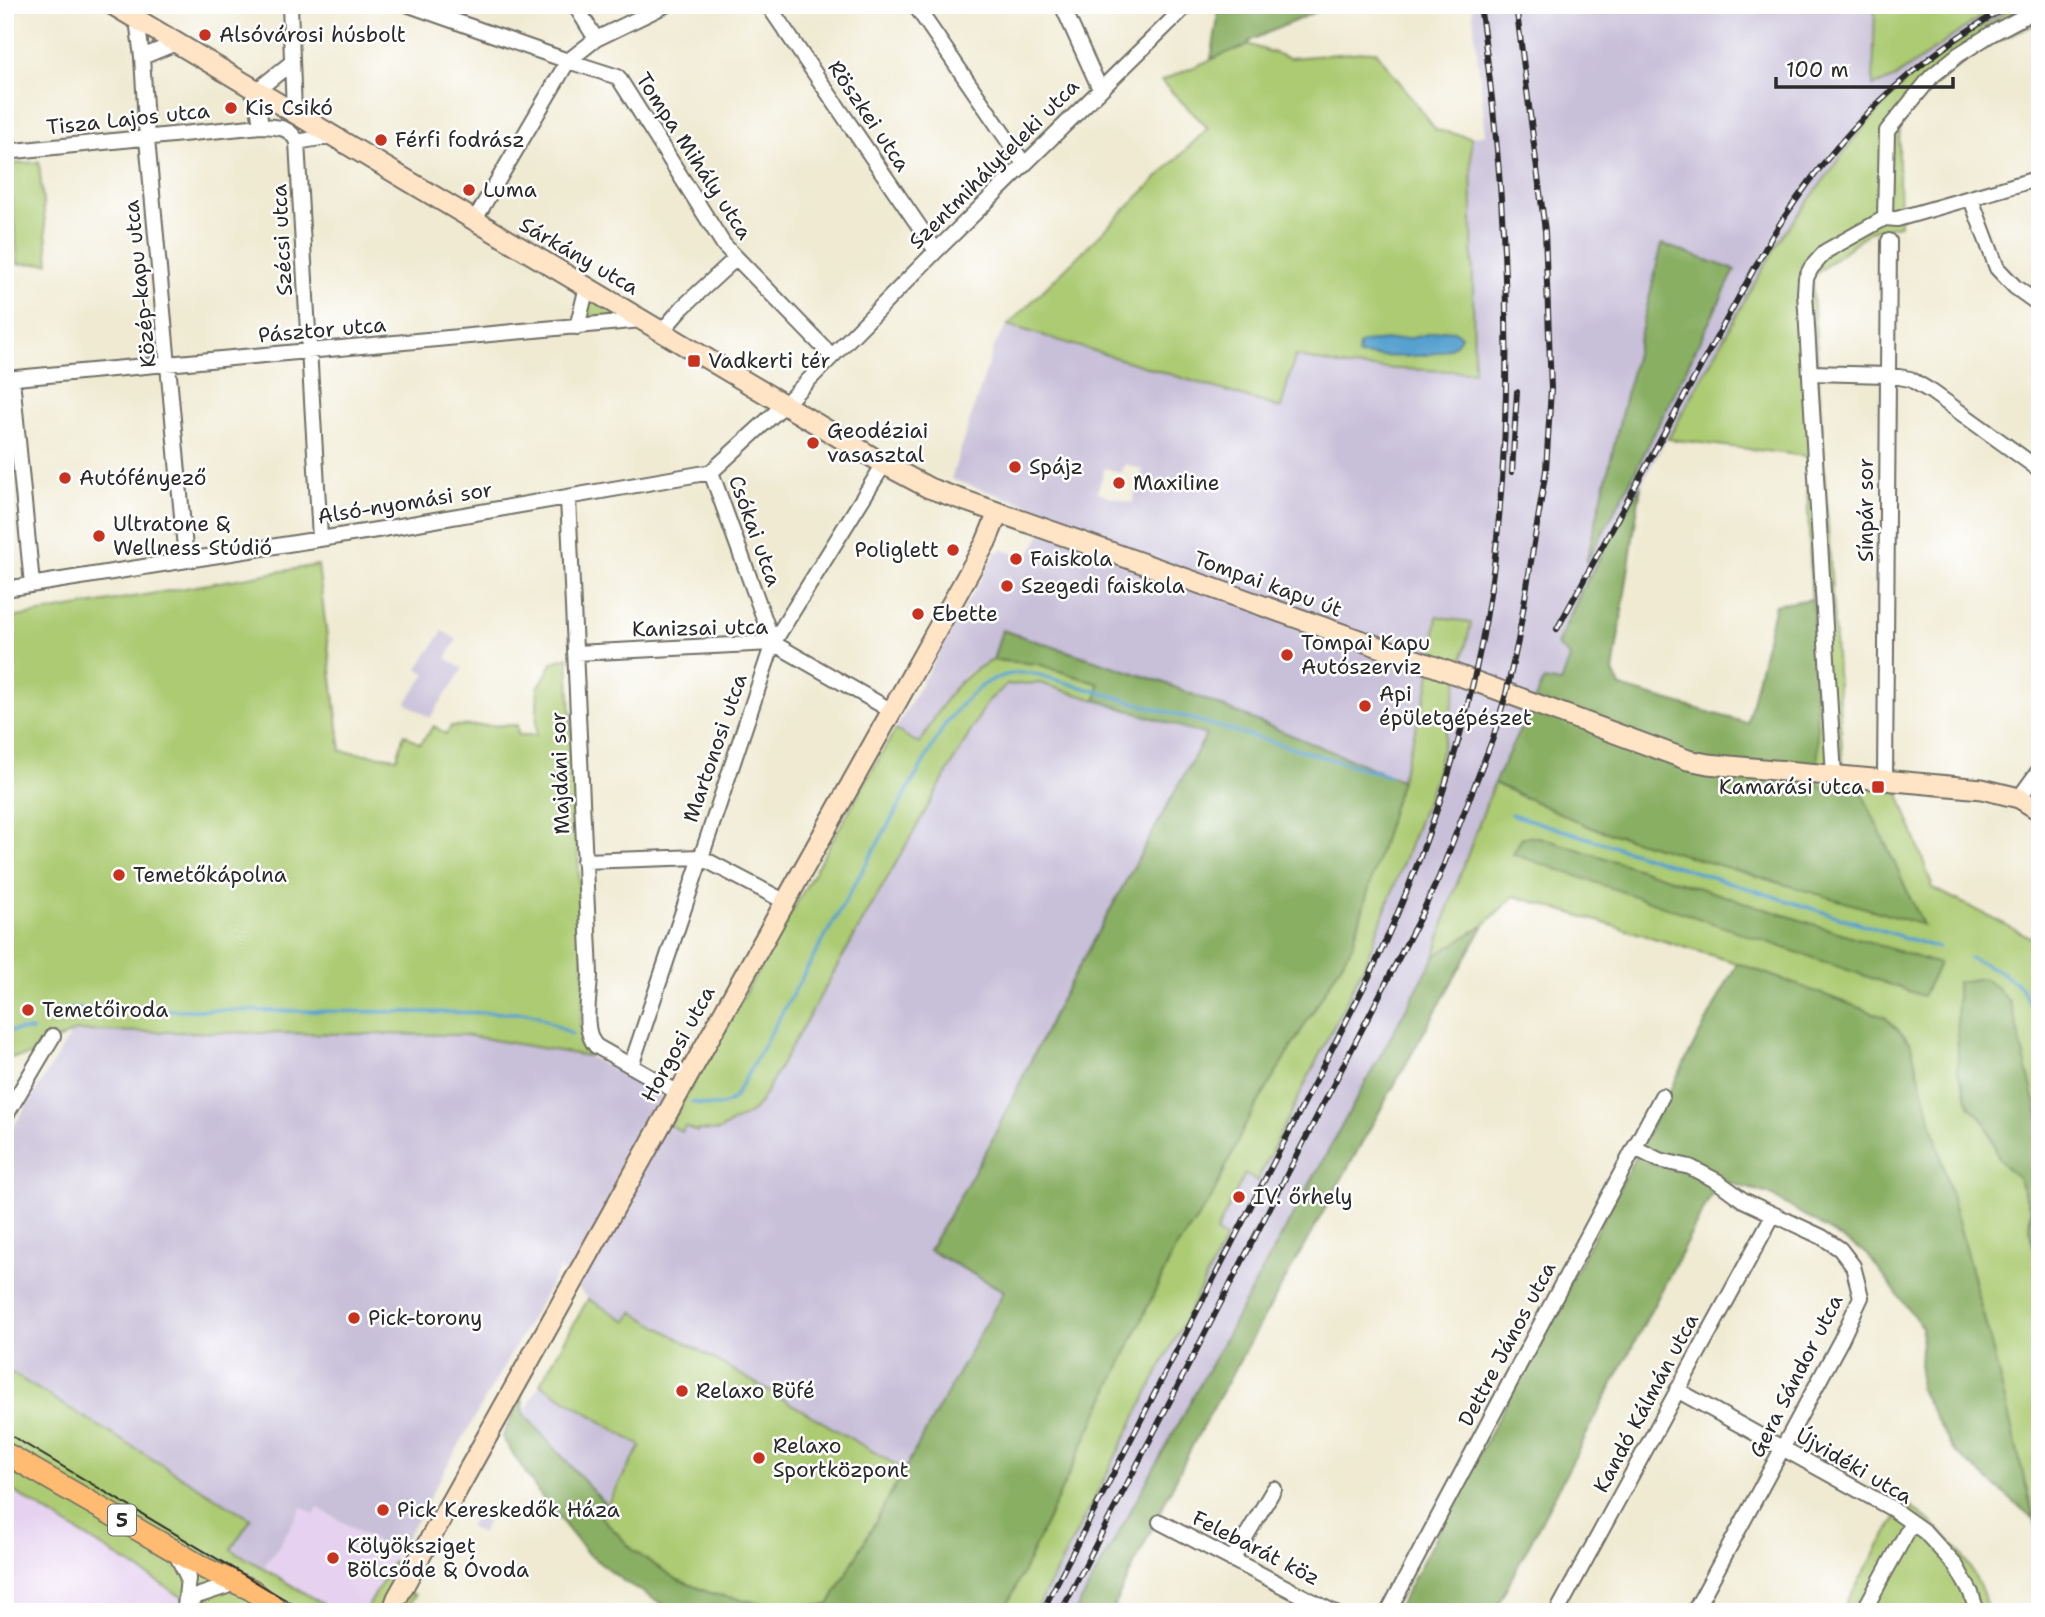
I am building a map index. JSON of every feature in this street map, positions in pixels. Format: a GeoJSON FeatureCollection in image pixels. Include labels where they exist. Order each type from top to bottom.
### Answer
{"type":"FeatureCollection","features":[{"type":"Feature","properties":{"kind":"main road","name":"5"},"geometry":{"type":"LineString","coordinates":[[5,1453],[206,1569],[252,1590],[279,1612]]}},
{"type":"Feature","properties":{"kind":"main road","name":"5"},"geometry":{"type":"LineString","coordinates":[[206,1569],[263,1612]]}},
{"type":"Feature","properties":{"kind":"street","name":"Sárkány utca"},"geometry":{"type":"LineString","coordinates":[[113,5],[135,12],[176,43],[662,331]]}},
{"type":"Feature","properties":{"kind":"street"},"geometry":{"type":"LineString","coordinates":[[290,5],[294,113]]}},
{"type":"Feature","properties":{"kind":"street","name":"Tompa Mihály utca"},"geometry":{"type":"LineString","coordinates":[[409,5],[618,77],[735,259]]}},
{"type":"Feature","properties":{"kind":"street"},"geometry":{"type":"LineString","coordinates":[[576,5],[596,39]]}},
{"type":"Feature","properties":{"kind":"street"},"geometry":{"type":"LineString","coordinates":[[474,221],[568,61],[596,39],[666,5]]}},
{"type":"Feature","properties":{"kind":"street","name":"Röszkei utca"},"geometry":{"type":"LineString","coordinates":[[768,5],[936,251]]}},
{"type":"Feature","properties":{"kind":"street"},"geometry":{"type":"LineString","coordinates":[[915,5],[1024,164]]}},
{"type":"Feature","properties":{"kind":"street"},"geometry":{"type":"LineString","coordinates":[[1062,5],[1100,89]]}},
{"type":"Feature","properties":{"kind":"street","name":"Szentmihályteleki utca"},"geometry":{"type":"LineString","coordinates":[[831,355],[1187,5]]}},
{"type":"Feature","properties":{"kind":"street"},"geometry":{"type":"LineString","coordinates":[[1885,218],[1887,131],[1932,76],[1958,55],[2040,8]]}},
{"type":"Feature","properties":{"kind":"street","name":"Közép-kapu utca"},"geometry":{"type":"LineString","coordinates":[[135,12],[142,57],[146,139],[186,559]]}},
{"type":"Feature","properties":{"kind":"street"},"geometry":{"type":"LineString","coordinates":[[142,57],[176,43]]}},
{"type":"Feature","properties":{"kind":"street"},"geometry":{"type":"LineString","coordinates":[[292,63],[256,90],[261,126],[284,128],[293,133],[297,142],[332,136]]}},
{"type":"Feature","properties":{"kind":"street","name":"Tisza Lajos utca"},"geometry":{"type":"LineString","coordinates":[[5,152],[261,126]]}},
{"type":"Feature","properties":{"kind":"street","name":"Szécsi utca"},"geometry":{"type":"LineString","coordinates":[[297,142],[320,538]]}},
{"type":"Feature","properties":{"kind":"street"},"geometry":{"type":"LineString","coordinates":[[1834,776],[1806,278],[1826,251],[1885,218],[1897,219],[2040,178]]}},
{"type":"Feature","properties":{"kind":"street"},"geometry":{"type":"LineString","coordinates":[[1970,199],[1997,268],[2015,287],[2040,304]]}},
{"type":"Feature","properties":{"kind":"street","name":"Sínpár sor"},"geometry":{"type":"LineString","coordinates":[[1885,780],[1889,241]]}},
{"type":"Feature","properties":{"kind":"street"},"geometry":{"type":"LineString","coordinates":[[735,259],[831,355],[785,404],[662,331],[682,307],[735,259]]}},
{"type":"Feature","properties":{"kind":"street"},"geometry":{"type":"LineString","coordinates":[[577,327],[587,287]]}},
{"type":"Feature","properties":{"kind":"street","name":"Pásztor utca"},"geometry":{"type":"LineString","coordinates":[[9,379],[642,320]]}},
{"type":"Feature","properties":{"kind":"street"},"geometry":{"type":"LineString","coordinates":[[1811,373],[1888,375],[1910,379],[2040,470]]}},
{"type":"Feature","properties":{"kind":"street"},"geometry":{"type":"LineString","coordinates":[[9,379],[32,584]]}},
{"type":"Feature","properties":{"kind":"street","name":"Tompai kapu út"},"geometry":{"type":"LineString","coordinates":[[785,404],[929,488],[1436,667],[1688,760],[1707,764],[1982,789],[2019,798],[2040,811]]}},
{"type":"Feature","properties":{"kind":"street","name":"Alsó-nyomási sor"},"geometry":{"type":"LineString","coordinates":[[5,589],[383,529],[711,472],[785,404]]}},
{"type":"Feature","properties":{"kind":"street","name":"Martonosi utca"},"geometry":{"type":"LineString","coordinates":[[631,1066],[773,643],[884,464]]}},
{"type":"Feature","properties":{"kind":"street","name":"Csókai utca"},"geometry":{"type":"LineString","coordinates":[[711,472],[773,643]]}},
{"type":"Feature","properties":{"kind":"street","name":"Majdáni sor"},"geometry":{"type":"LineString","coordinates":[[568,498],[590,974],[588,1029],[591,1041],[596,1046],[631,1066]]}},
{"type":"Feature","properties":{"kind":"street","name":"Horgosi utca"},"geometry":{"type":"LineString","coordinates":[[392,1607],[986,542],[999,513]]}},
{"type":"Feature","properties":{"kind":"street","name":"Kanizsai utca"},"geometry":{"type":"LineString","coordinates":[[576,653],[773,643],[892,711]]}},
{"type":"Feature","properties":{"kind":"street"},"geometry":{"type":"LineString","coordinates":[[2019,798],[2040,769]]}},
{"type":"Feature","properties":{"kind":"street"},"geometry":{"type":"LineString","coordinates":[[584,861],[700,857],[784,901]]}},
{"type":"Feature","properties":{"kind":"street"},"geometry":{"type":"LineString","coordinates":[[5,1117],[53,1036]]}},
{"type":"Feature","properties":{"kind":"street"},"geometry":{"type":"LineString","coordinates":[[631,1066],[677,1093]]}},
{"type":"Feature","properties":{"kind":"street","name":"Dettre János utca"},"geometry":{"type":"LineString","coordinates":[[1388,1612],[1662,1096]]}},
{"type":"Feature","properties":{"kind":"street","name":"Gera Sándor utca"},"geometry":{"type":"LineString","coordinates":[[1635,1148],[1659,1160],[1690,1167],[1717,1181],[1743,1200],[1822,1237],[1840,1249],[1853,1266],[1861,1297],[1783,1450],[1694,1612]]}},
{"type":"Feature","properties":{"kind":"street","name":"Kandó Kálmán utca"},"geometry":{"type":"LineString","coordinates":[[1557,1612],[1773,1215]]}},
{"type":"Feature","properties":{"kind":"street","name":"Újvidéki utca"},"geometry":{"type":"LineString","coordinates":[[1677,1390],[1891,1508],[1912,1523],[1936,1542],[1956,1566],[1971,1593],[1977,1612]]}},
{"type":"Feature","properties":{"kind":"street"},"geometry":{"type":"LineString","coordinates":[[1232,1560],[1274,1489]]}},
{"type":"Feature","properties":{"kind":"street","name":"Felebarát köz"},"geometry":{"type":"LineString","coordinates":[[1160,1522],[1333,1612]]}},
{"type":"Feature","properties":{"kind":"street"},"geometry":{"type":"LineString","coordinates":[[1863,1612],[1912,1523]]}},
{"type":"Feature","properties":{"kind":"street"},"geometry":{"type":"LineString","coordinates":[[173,1550],[188,1578],[184,1609]]}},
{"type":"Feature","properties":{"kind":"street"},"geometry":{"type":"LineString","coordinates":[[184,1609],[197,1596],[227,1586]]}},
{"type":"Feature","properties":{"kind":"shaded area"},"geometry":{"type":"Polygon","coordinates":[[[1472,5],[1875,5],[1873,85],[1891,80],[1997,5],[2017,5],[1972,32],[1905,82],[1861,130],[1783,235],[1581,591],[1557,644],[1570,657],[1561,683],[1537,698],[1494,783],[1448,908],[1435,956],[1075,1612],[1035,1612],[1100,1490],[1226,1239],[1215,1233],[1245,1173],[1258,1181],[1366,961],[1435,778],[1471,623],[1437,616],[1428,687],[1401,780],[1162,682],[1002,631],[993,660],[966,674],[944,701],[920,744],[895,730],[996,552],[1004,549],[1025,560],[1037,543],[1051,513],[951,479],[994,346],[1008,325],[1208,128],[1246,46],[1289,58],[1376,51],[1436,130],[1471,137],[1486,134],[1472,5]],[[1661,245],[1587,559],[1625,492],[1735,270],[1661,245]],[[1125,464],[1121,473],[1105,468],[1097,492],[1132,503],[1143,470],[1125,464]]]}},
{"type":"Feature","properties":{"kind":"shaded area"},"geometry":{"type":"Polygon","coordinates":[[[443,631],[457,640],[446,658],[463,669],[430,718],[406,703],[426,674],[418,668],[443,631]]]}},
{"type":"Feature","properties":{"kind":"shaded area"},"geometry":{"type":"Polygon","coordinates":[[[1039,683],[1206,735],[1059,1002],[990,1144],[929,1250],[1004,1290],[905,1470],[633,1312],[627,1321],[588,1299],[560,1268],[397,1554],[318,1508],[314,1514],[302,1507],[263,1568],[230,1549],[251,1520],[5,1369],[5,1140],[75,1031],[464,1035],[588,1056],[680,1106],[682,1132],[685,1126],[697,1130],[759,1104],[988,701],[1007,685],[1039,683]]]}},
{"type":"Feature","properties":{"kind":"shaded area"},"geometry":{"type":"Polygon","coordinates":[[[540,1384],[641,1446],[605,1504],[524,1414],[540,1384]]]}},
{"type":"Feature","properties":{"kind":"shaded area"},"geometry":{"type":"Polygon","coordinates":[[[5,1486],[172,1591],[206,1612],[5,1612],[5,1486]]]}},
{"type":"Feature","properties":{"kind":"shaded area","name":"Kölyöksziget Bölcsőde & Óvoda"},"geometry":{"type":"Polygon","coordinates":[[[301,1507],[317,1508],[397,1554],[365,1612],[336,1612],[263,1568],[301,1507]]]}},
{"type":"Feature","properties":{"kind":"shaded area"},"geometry":{"type":"Polygon","coordinates":[[[476,1515],[488,1522],[481,1534],[469,1527],[476,1515]]]}},
{"type":"Feature","properties":{"kind":"green space"},"geometry":{"type":"Polygon","coordinates":[[[1216,5],[1331,5],[1251,40],[1246,46],[1211,59],[1218,18],[1216,5]]]}},
{"type":"Feature","properties":{"kind":"green space"},"geometry":{"type":"Polygon","coordinates":[[[1875,5],[1997,5],[1891,80],[1873,86],[1875,5]]]}},
{"type":"Feature","properties":{"kind":"green space"},"geometry":{"type":"Polygon","coordinates":[[[2017,5],[2040,5],[2040,24],[2005,37],[1963,63],[1924,94],[1901,122],[1900,225],[1870,231],[1812,277],[1843,766],[1891,771],[1933,888],[2036,940],[2040,936],[2040,1123],[2009,1002],[1958,1071],[1970,1107],[1985,1121],[2000,1161],[2018,1178],[2031,1209],[2029,1228],[2040,1274],[2040,1542],[1992,1348],[1910,1042],[1885,1017],[1737,963],[1514,896],[1484,925],[1435,956],[1448,908],[1494,783],[1525,798],[1819,788],[1806,456],[1668,439],[1783,235],[1861,130],[1905,82],[1972,32],[2017,5]]]}},
{"type":"Feature","properties":{"kind":"green space"},"geometry":{"type":"Polygon","coordinates":[[[1247,44],[1289,58],[1376,51],[1436,130],[1471,137],[1474,372],[1348,367],[1295,356],[1281,408],[1008,325],[1208,128],[1161,81],[1247,44]]]}},
{"type":"Feature","properties":{"kind":"green space"},"geometry":{"type":"Polygon","coordinates":[[[39,162],[49,263],[18,264],[8,164],[39,162]]]}},
{"type":"Feature","properties":{"kind":"green space"},"geometry":{"type":"Polygon","coordinates":[[[1662,244],[1735,270],[1625,492],[1586,563],[1662,244]]]}},
{"type":"Feature","properties":{"kind":"green space"},"geometry":{"type":"Polygon","coordinates":[[[590,297],[619,313],[619,319],[585,320],[590,297]]]}},
{"type":"Feature","properties":{"kind":"green space"},"geometry":{"type":"Polygon","coordinates":[[[1641,485],[1613,672],[1620,687],[1747,723],[1775,605],[1812,599],[1819,787],[1858,784],[1923,925],[1592,828],[1494,783],[1544,680],[1561,683],[1570,657],[1557,645],[1581,591],[1641,485]]]}},
{"type":"Feature","properties":{"kind":"green space"},"geometry":{"type":"Polygon","coordinates":[[[318,565],[341,751],[397,758],[404,734],[420,744],[434,726],[446,734],[451,726],[517,725],[518,735],[536,735],[538,688],[553,662],[568,657],[585,993],[580,1024],[588,1056],[464,1035],[75,1031],[27,1056],[5,1058],[5,619],[318,565]]]}},
{"type":"Feature","properties":{"kind":"green space"},"geometry":{"type":"Polygon","coordinates":[[[1437,616],[1471,623],[1435,778],[1366,961],[1257,1181],[1245,1174],[1216,1232],[1226,1239],[1035,1612],[1004,1612],[1174,1251],[1211,1199],[1246,1123],[1352,946],[1428,687],[1437,616]]]}},
{"type":"Feature","properties":{"kind":"green space"},"geometry":{"type":"Polygon","coordinates":[[[1002,630],[1162,682],[1401,780],[1352,946],[1246,1123],[1211,1199],[1174,1251],[1004,1612],[676,1612],[622,1580],[588,1554],[538,1492],[502,1437],[522,1397],[524,1414],[605,1504],[600,1516],[635,1552],[678,1580],[713,1594],[779,1607],[829,1605],[1004,1291],[929,1250],[990,1144],[1059,1003],[1206,735],[1096,700],[1099,684],[1038,664],[993,660],[1002,630]]]}},
{"type":"Feature","properties":{"kind":"green space"},"geometry":{"type":"Polygon","coordinates":[[[993,660],[1038,664],[1100,684],[1096,700],[1039,683],[1007,685],[988,701],[759,1104],[753,1111],[718,1131],[697,1132],[685,1126],[682,1132],[670,1125],[895,730],[920,744],[957,685],[993,660]]]}},
{"type":"Feature","properties":{"kind":"green space"},"geometry":{"type":"Polygon","coordinates":[[[1522,837],[1539,837],[1939,964],[1923,996],[1513,854],[1522,837]]]}},
{"type":"Feature","properties":{"kind":"green space"},"geometry":{"type":"Polygon","coordinates":[[[1484,925],[1193,1444],[1111,1612],[1075,1612],[1435,956],[1484,925]]]}},
{"type":"Feature","properties":{"kind":"green space"},"geometry":{"type":"Polygon","coordinates":[[[1737,963],[1885,1017],[1910,1042],[1992,1348],[2034,1519],[1954,1451],[1919,1388],[1922,1327],[1867,1254],[1769,1194],[1719,1180],[1494,1612],[1396,1612],[1737,963]]]}},
{"type":"Feature","properties":{"kind":"green space"},"geometry":{"type":"Polygon","coordinates":[[[1983,978],[1997,988],[2009,1002],[2040,1123],[2040,1274],[2029,1228],[2031,1209],[2018,1178],[2000,1161],[1985,1121],[1970,1107],[1958,1071],[1957,982],[1983,978]]]}},
{"type":"Feature","properties":{"kind":"green space","name":"Relaxo Sportközpont"},"geometry":{"type":"Polygon","coordinates":[[[588,1299],[627,1321],[633,1312],[905,1470],[829,1605],[779,1607],[713,1594],[678,1580],[635,1552],[600,1516],[641,1446],[540,1384],[588,1299]]]}},
{"type":"Feature","properties":{"kind":"green space"},"geometry":{"type":"Polygon","coordinates":[[[5,1369],[251,1519],[231,1549],[336,1612],[206,1612],[5,1486],[5,1369]]]}},
{"type":"Feature","properties":{"kind":"green space"},"geometry":{"type":"Polygon","coordinates":[[[1905,1502],[1933,1524],[1957,1549],[1976,1578],[1988,1612],[1841,1612],[1905,1502]]]}},
{"type":"Feature","properties":{"kind":"green space"},"geometry":{"type":"Polygon","coordinates":[[[393,1562],[402,1568],[395,1585],[415,1595],[405,1612],[365,1612],[393,1562]]]}},
{"type":"Feature","properties":{"kind":"water"},"geometry":{"type":"Polygon","coordinates":[[[1443,330],[1454,331],[1461,336],[1455,345],[1431,354],[1398,357],[1358,355],[1359,345],[1364,342],[1412,338],[1443,330]]]}},
{"type":"Feature","properties":{"kind":"waterway"},"geometry":{"type":"LineString","coordinates":[[692,1102],[719,1106],[734,1098],[944,726],[971,695],[992,680],[1017,673],[1032,673],[1390,776]]}},
{"type":"Feature","properties":{"kind":"waterway"},"geometry":{"type":"LineString","coordinates":[[1511,814],[1938,948]]}},
{"type":"Feature","properties":{"kind":"waterway"},"geometry":{"type":"LineString","coordinates":[[1970,958],[2007,976],[2024,992],[2036,1015],[2040,1031]]}},
{"type":"Feature","properties":{"kind":"waterway"},"geometry":{"type":"LineString","coordinates":[[54,1018],[68,1009],[526,1013],[536,1015],[572,1034]]}},
{"type":"Feature","properties":{"kind":"waterway"},"geometry":{"type":"LineString","coordinates":[[5,1031],[32,1030]]}},
{"type":"Feature","properties":{"kind":"tram line"},"geometry":{"type":"LineString","coordinates":[[5,1432],[306,1612]]}},
{"type":"Feature","properties":{"kind":"railway"},"geometry":{"type":"LineString","coordinates":[[1042,1612],[1370,975],[1416,868],[1454,757],[1469,700],[1491,586],[1498,528],[1506,398],[1505,266],[1501,201],[1480,5]]}},
{"type":"Feature","properties":{"kind":"railway"},"geometry":{"type":"LineString","coordinates":[[1061,1612],[1420,917],[1439,877],[1493,738],[1506,694],[1518,641],[1546,470],[1551,389],[1545,231],[1516,5]]}},
{"type":"Feature","properties":{"kind":"railway"},"geometry":{"type":"LineString","coordinates":[[1557,629],[1771,238],[1794,202],[1847,136],[1906,77],[1939,51],[2011,5]]}},
{"type":"Feature","properties":{"kind":"railway"},"geometry":{"type":"LineString","coordinates":[[1512,472],[1517,392]]}},
{"type":"Feature","properties":{"kind":"place","name":"Alsóvárosi húsbolt"},"geometry":{"type":"Point","coordinates":[205,35]}},
{"type":"Feature","properties":{"kind":"place","name":"Kis Csikó"},"geometry":{"type":"Point","coordinates":[231,108]}},
{"type":"Feature","properties":{"kind":"place","name":"Férfi fodrász"},"geometry":{"type":"Point","coordinates":[381,140]}},
{"type":"Feature","properties":{"kind":"place","name":"Luma"},"geometry":{"type":"Point","coordinates":[469,190]}},
{"type":"Feature","properties":{"kind":"place","name":"Vadkerti tér"},"geometry":{"type":"Point","coordinates":[694,361]}},
{"type":"Feature","properties":{"kind":"place","name":"Geodéziai vasasztal"},"geometry":{"type":"Point","coordinates":[813,443]}},
{"type":"Feature","properties":{"kind":"place","name":"Spájz"},"geometry":{"type":"Point","coordinates":[1015,467]}},
{"type":"Feature","properties":{"kind":"place","name":"Autófényező"},"geometry":{"type":"Point","coordinates":[65,478]}},
{"type":"Feature","properties":{"kind":"place","name":"Maxiline"},"geometry":{"type":"Point","coordinates":[1119,483]}},
{"type":"Feature","properties":{"kind":"place","name":"Ultratone & Wellness Stúdió"},"geometry":{"type":"Point","coordinates":[99,536]}},
{"type":"Feature","properties":{"kind":"place","name":"Poliglett"},"geometry":{"type":"Point","coordinates":[953,550]}},
{"type":"Feature","properties":{"kind":"place","name":"Faiskola"},"geometry":{"type":"Point","coordinates":[1016,559]}},
{"type":"Feature","properties":{"kind":"place","name":"Szegedi faiskola"},"geometry":{"type":"Point","coordinates":[1007,586]}},
{"type":"Feature","properties":{"kind":"place","name":"Ebette"},"geometry":{"type":"Point","coordinates":[918,614]}},
{"type":"Feature","properties":{"kind":"place","name":"Tompai Kapu Autószerviz"},"geometry":{"type":"Point","coordinates":[1287,655]}},
{"type":"Feature","properties":{"kind":"place","name":"Api épületgépészet"},"geometry":{"type":"Point","coordinates":[1365,706]}},
{"type":"Feature","properties":{"kind":"place","name":"Kamarási utca"},"geometry":{"type":"Point","coordinates":[1878,787]}},
{"type":"Feature","properties":{"kind":"place","name":"Temetőkápolna"},"geometry":{"type":"Point","coordinates":[119,875]}},
{"type":"Feature","properties":{"kind":"place","name":"Temetőiroda"},"geometry":{"type":"Point","coordinates":[28,1010]}},
{"type":"Feature","properties":{"kind":"place","name":"IV. őrhely"},"geometry":{"type":"Point","coordinates":[1239,1197]}},
{"type":"Feature","properties":{"kind":"place","name":"Pick-torony"},"geometry":{"type":"Point","coordinates":[354,1318]}},
{"type":"Feature","properties":{"kind":"place","name":"Relaxo Büfé"},"geometry":{"type":"Point","coordinates":[682,1391]}},
{"type":"Feature","properties":{"kind":"place","name":"Relaxo Sportközpont"},"geometry":{"type":"Point","coordinates":[759,1458]}},
{"type":"Feature","properties":{"kind":"place","name":"Pick Kereskedők Háza"},"geometry":{"type":"Point","coordinates":[383,1510]}},
{"type":"Feature","properties":{"kind":"place","name":"Kölyöksziget Bölcsőde & Óvoda"},"geometry":{"type":"Point","coordinates":[333,1558]}}]}
